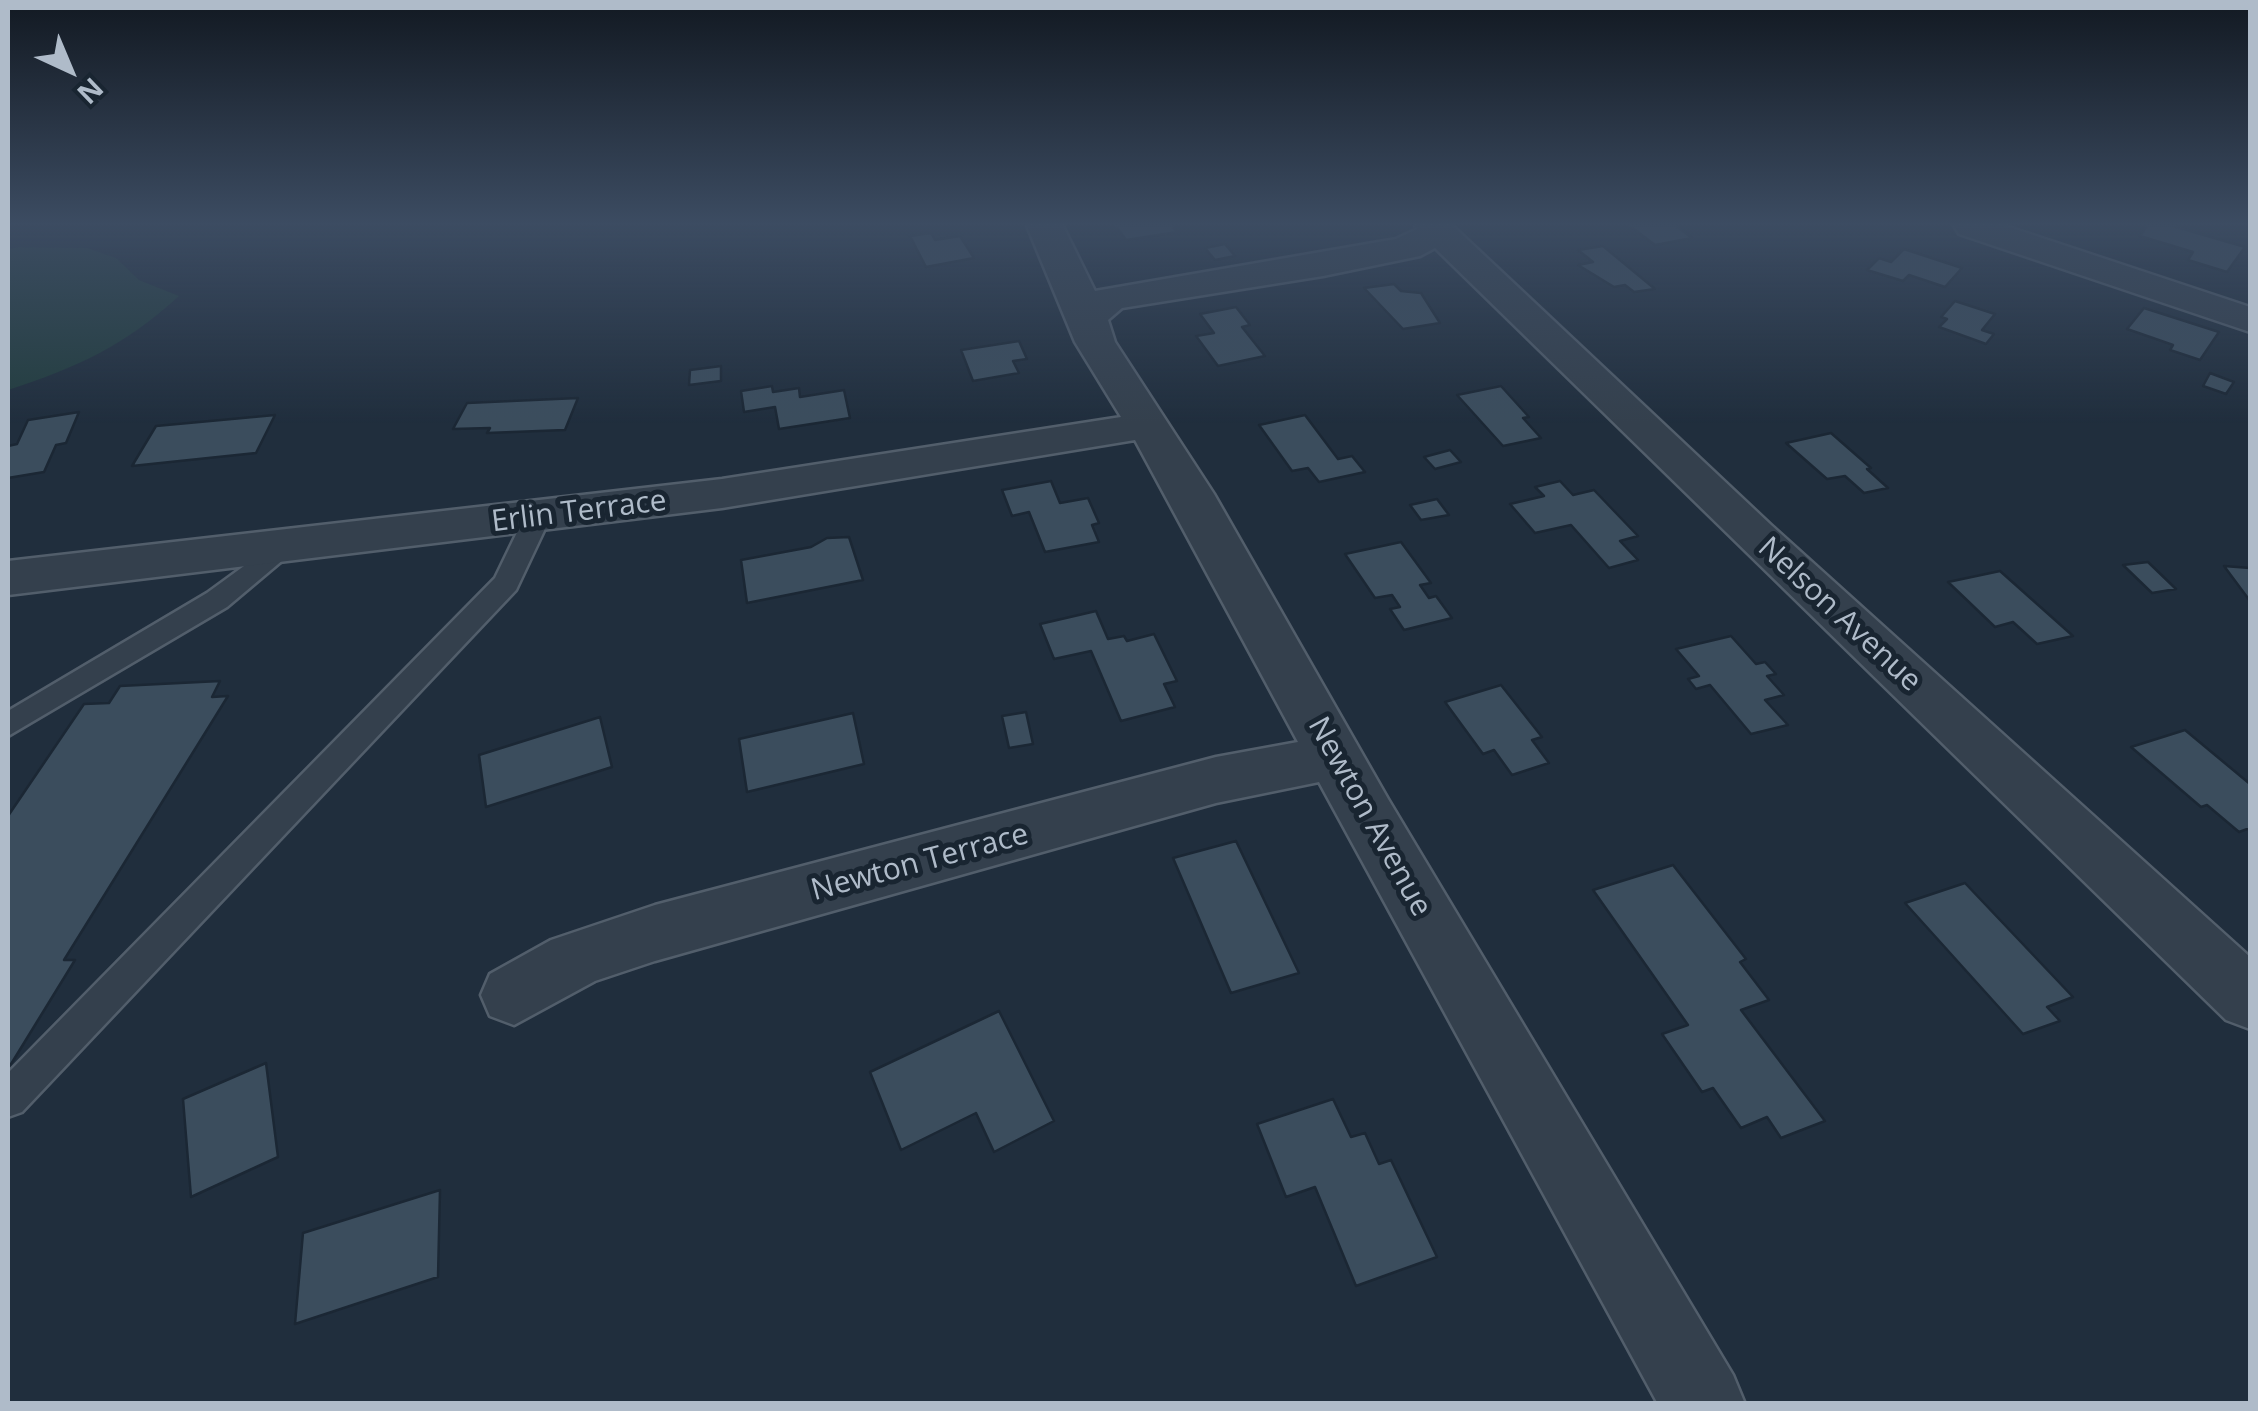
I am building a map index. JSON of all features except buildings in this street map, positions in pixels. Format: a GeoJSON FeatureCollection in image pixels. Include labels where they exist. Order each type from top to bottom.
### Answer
{"type":"FeatureCollection","features":[{"type":"Feature","properties":{"kind":"street","name":"Newton Avenue"},"geometry":{"type":"LineString","coordinates":[[1076,292],[1095,342],[1191,494],[1704,1404]]}},
{"type":"Feature","properties":{"kind":"street"},"geometry":{"type":"LineString","coordinates":[[1088,317],[1110,298],[1149,292]]}},
{"type":"Feature","properties":{"kind":"street","name":"Nelson Avenue"},"geometry":{"type":"LineString","coordinates":[[1501,292],[1754,536],[2250,999]]}},
{"type":"Feature","properties":{"kind":"street"},"geometry":{"type":"LineString","coordinates":[[2167,292],[2250,320]]}},
{"type":"Feature","properties":{"kind":"street","name":"Erlin Terrace"},"geometry":{"type":"LineString","coordinates":[[8,578],[537,518],[844,476],[1148,426]]}},
{"type":"Feature","properties":{"kind":"street","name":"Newton Terrace"},"geometry":{"type":"LineString","coordinates":[[514,995],[574,960],[655,933],[1216,780],[1336,757]]}},
{"type":"Feature","properties":{"kind":"lane"},"geometry":{"type":"LineString","coordinates":[[8,1099],[506,584],[537,518]]}},
{"type":"Feature","properties":{"kind":"lane"},"geometry":{"type":"LineString","coordinates":[[8,725],[216,600],[281,548]]}},
{"type":"Feature","properties":{"kind":"green space"},"geometry":{"type":"Polygon","coordinates":[[[8,292],[169,292],[179,296],[99,354],[8,390],[8,292]]]}}]}
